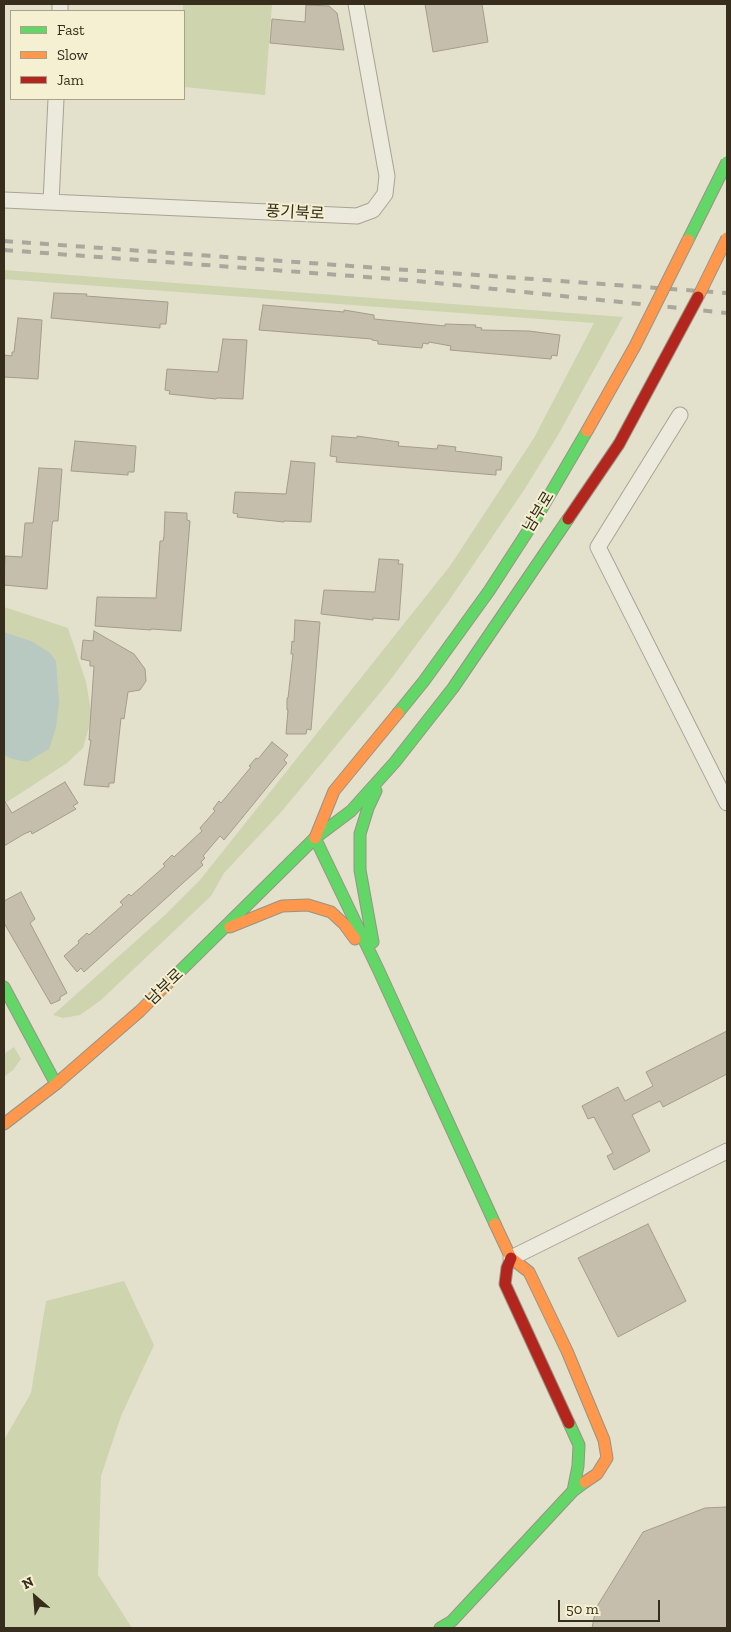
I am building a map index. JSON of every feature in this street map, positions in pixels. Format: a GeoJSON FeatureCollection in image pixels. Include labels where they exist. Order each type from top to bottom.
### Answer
{"type":"FeatureCollection","features":[{"type":"Feature","properties":{"kind":"main road","name":"남부로"},"geometry":{"type":"LineString","coordinates":[[315,838],[334,791],[424,681],[489,591],[535,520],[636,346],[727,162]]}},
{"type":"Feature","properties":{"kind":"main road","name":"남부로"},"geometry":{"type":"LineString","coordinates":[[4,1124],[56,1084],[140,1012],[315,838],[351,811],[385,773],[453,688],[618,444],[683,327],[727,238]]}},
{"type":"Feature","properties":{"kind":"main road"},"geometry":{"type":"LineString","coordinates":[[378,969],[360,870],[360,834],[368,808],[385,773]]}},
{"type":"Feature","properties":{"kind":"main road"},"geometry":{"type":"LineString","coordinates":[[315,838],[378,969],[511,1258],[529,1272],[568,1351],[604,1440],[607,1458],[597,1474],[573,1491],[452,1622],[440,1628]]}},
{"type":"Feature","properties":{"kind":"main road"},"geometry":{"type":"LineString","coordinates":[[223,930],[282,906],[308,906],[331,912],[344,924],[378,969]]}},
{"type":"Feature","properties":{"kind":"main road"},"geometry":{"type":"LineString","coordinates":[[4,987],[56,1084]]}},
{"type":"Feature","properties":{"kind":"main road"},"geometry":{"type":"LineString","coordinates":[[511,1258],[507,1268],[505,1284],[579,1445],[578,1466],[573,1491]]}},
{"type":"Feature","properties":{"kind":"street","name":"풍기북로"},"geometry":{"type":"LineString","coordinates":[[4,200],[357,216],[373,210],[385,194],[387,176],[356,4]]}},
{"type":"Feature","properties":{"kind":"street"},"geometry":{"type":"LineString","coordinates":[[51,202],[56,100]]}},
{"type":"Feature","properties":{"kind":"street"},"geometry":{"type":"LineString","coordinates":[[680,415],[598,547],[727,802]]}},
{"type":"Feature","properties":{"kind":"street"},"geometry":{"type":"LineString","coordinates":[[511,1258],[727,1151]]}},
{"type":"Feature","properties":{"kind":"green space"},"geometry":{"type":"Polygon","coordinates":[[[183,4],[272,4],[265,95],[185,87],[185,10],[183,10],[183,4]]]}},
{"type":"Feature","properties":{"kind":"green space"},"geometry":{"type":"Polygon","coordinates":[[[4,270],[623,317],[558,435],[524,490],[448,602],[388,683],[282,811],[224,873],[211,896],[101,1000],[80,1015],[63,1018],[53,1015],[165,915],[200,880],[450,566],[534,438],[594,323],[4,279],[4,270]]]}},
{"type":"Feature","properties":{"kind":"green space"},"geometry":{"type":"Polygon","coordinates":[[[4,607],[68,628],[86,682],[92,716],[83,748],[67,763],[4,804],[4,607]]]}},
{"type":"Feature","properties":{"kind":"green space"},"geometry":{"type":"Polygon","coordinates":[[[14,1047],[21,1059],[13,1070],[4,1077],[4,1054],[14,1047]]]}},
{"type":"Feature","properties":{"kind":"green space"},"geometry":{"type":"Polygon","coordinates":[[[124,1281],[154,1345],[121,1416],[101,1476],[98,1575],[132,1628],[4,1628],[4,1440],[31,1393],[46,1301],[124,1281]]]}},
{"type":"Feature","properties":{"kind":"shaded area"},"geometry":{"type":"Polygon","coordinates":[[[4,632],[33,642],[50,653],[56,661],[59,703],[56,727],[49,749],[27,762],[4,755],[4,632]]]}},
{"type":"Feature","properties":{"kind":"building"},"geometry":{"type":"Polygon","coordinates":[[[425,4],[482,4],[488,42],[433,52],[425,4]]]}},
{"type":"Feature","properties":{"kind":"building"},"geometry":{"type":"Polygon","coordinates":[[[306,5],[329,6],[337,13],[344,50],[270,43],[272,19],[305,22],[306,5]]]}},
{"type":"Feature","properties":{"kind":"building"},"geometry":{"type":"Polygon","coordinates":[[[54,293],[87,294],[86,296],[168,302],[166,324],[160,324],[160,328],[51,318],[54,293]]]}},
{"type":"Feature","properties":{"kind":"building"},"geometry":{"type":"Polygon","coordinates":[[[263,305],[344,312],[344,310],[374,315],[374,319],[445,326],[445,324],[476,325],[475,327],[482,328],[481,330],[529,331],[560,335],[557,356],[552,355],[551,359],[450,350],[451,346],[429,342],[428,344],[423,343],[422,348],[378,344],[378,341],[372,339],[259,330],[263,305]]]}},
{"type":"Feature","properties":{"kind":"building"},"geometry":{"type":"Polygon","coordinates":[[[18,318],[42,320],[38,379],[4,377],[4,355],[12,356],[12,352],[14,352],[18,318]]]}},
{"type":"Feature","properties":{"kind":"building"},"geometry":{"type":"Polygon","coordinates":[[[223,339],[247,340],[243,399],[216,399],[169,394],[170,391],[165,390],[167,369],[218,372],[223,339]]]}},
{"type":"Feature","properties":{"kind":"building"},"geometry":{"type":"Polygon","coordinates":[[[332,436],[357,438],[357,436],[399,442],[398,446],[437,449],[438,445],[456,447],[455,451],[502,457],[501,470],[496,470],[496,475],[336,462],[337,457],[330,456],[332,436]]]}},
{"type":"Feature","properties":{"kind":"building"},"geometry":{"type":"Polygon","coordinates":[[[75,441],[136,446],[134,472],[128,472],[128,475],[71,471],[75,441]]]}},
{"type":"Feature","properties":{"kind":"building"},"geometry":{"type":"Polygon","coordinates":[[[291,461],[315,463],[311,522],[284,522],[237,517],[238,514],[233,513],[235,492],[286,494],[291,461]]]}},
{"type":"Feature","properties":{"kind":"building"},"geometry":{"type":"Polygon","coordinates":[[[39,468],[62,469],[58,521],[53,521],[52,525],[47,589],[4,585],[5,556],[22,557],[25,523],[33,523],[39,468]]]}},
{"type":"Feature","properties":{"kind":"building"},"geometry":{"type":"Polygon","coordinates":[[[165,512],[187,513],[187,520],[190,521],[181,631],[95,626],[97,597],[156,598],[160,541],[163,541],[164,536],[165,512]]]}},
{"type":"Feature","properties":{"kind":"building"},"geometry":{"type":"Polygon","coordinates":[[[379,559],[399,560],[398,564],[403,564],[399,620],[373,618],[373,620],[321,614],[324,590],[375,592],[379,559]]]}},
{"type":"Feature","properties":{"kind":"building"},"geometry":{"type":"Polygon","coordinates":[[[295,620],[320,622],[311,730],[307,729],[306,734],[286,734],[287,698],[295,620]]]}},
{"type":"Feature","properties":{"kind":"building"},"geometry":{"type":"Polygon","coordinates":[[[94,631],[134,654],[145,669],[146,681],[140,690],[128,692],[124,719],[121,718],[114,783],[109,783],[109,787],[84,785],[91,740],[89,740],[94,666],[90,666],[90,661],[81,659],[83,640],[93,641],[94,631]]]}},
{"type":"Feature","properties":{"kind":"building"},"geometry":{"type":"Polygon","coordinates":[[[272,742],[288,755],[284,760],[287,763],[224,840],[220,836],[203,856],[205,858],[201,862],[203,865],[84,972],[81,968],[77,972],[64,956],[87,933],[89,935],[123,905],[120,902],[129,894],[131,896],[165,866],[163,864],[172,855],[174,857],[202,831],[200,828],[215,811],[213,809],[219,801],[221,803],[251,767],[249,766],[256,758],[258,759],[272,742]]]}},
{"type":"Feature","properties":{"kind":"building"},"geometry":{"type":"Polygon","coordinates":[[[65,782],[78,803],[73,806],[76,809],[32,834],[31,831],[4,846],[4,800],[12,813],[65,782]]]}},
{"type":"Feature","properties":{"kind":"building"},"geometry":{"type":"Polygon","coordinates":[[[21,892],[35,919],[30,923],[67,993],[60,997],[60,1000],[51,1004],[4,923],[4,901],[21,892]]]}},
{"type":"Feature","properties":{"kind":"building"},"geometry":{"type":"Polygon","coordinates":[[[727,1031],[727,1074],[663,1107],[660,1101],[632,1115],[650,1151],[614,1170],[607,1156],[613,1153],[594,1117],[588,1119],[582,1106],[618,1087],[625,1101],[653,1086],[646,1072],[727,1031]]]}},
{"type":"Feature","properties":{"kind":"building"},"geometry":{"type":"Polygon","coordinates":[[[648,1224],[686,1301],[618,1337],[578,1258],[648,1224]]]}},
{"type":"Feature","properties":{"kind":"building"},"geometry":{"type":"Polygon","coordinates":[[[727,1507],[727,1628],[592,1628],[596,1608],[643,1532],[705,1508],[727,1507]]]}},
{"type":"Feature","properties":{"kind":"railway"},"geometry":{"type":"LineString","coordinates":[[4,241],[727,293]]}},
{"type":"Feature","properties":{"kind":"railway"},"geometry":{"type":"LineString","coordinates":[[4,250],[407,280],[727,313]]}},
{"type":"Feature","properties":{"kind":"traffic: fast"},"geometry":{"type":"LineString","coordinates":[[688,240],[727,162]]}},
{"type":"Feature","properties":{"kind":"traffic: fast"},"geometry":{"type":"LineString","coordinates":[[398,713],[424,681],[489,591],[535,520],[587,431]]}},
{"type":"Feature","properties":{"kind":"traffic: fast"},"geometry":{"type":"LineString","coordinates":[[168,983],[315,838],[351,811],[395,762],[453,688],[568,519]]}},
{"type":"Feature","properties":{"kind":"traffic: fast"},"geometry":{"type":"LineString","coordinates":[[373,942],[360,870],[360,834],[368,808],[376,791]]}},
{"type":"Feature","properties":{"kind":"traffic: fast"},"geometry":{"type":"LineString","coordinates":[[315,838],[378,969],[495,1224]]}},
{"type":"Feature","properties":{"kind":"traffic: fast"},"geometry":{"type":"LineString","coordinates":[[4,987],[56,1084]]}},
{"type":"Feature","properties":{"kind":"traffic: fast"},"geometry":{"type":"LineString","coordinates":[[569,1423],[579,1445],[578,1466],[573,1491]]}},
{"type":"Feature","properties":{"kind":"traffic: fast"},"geometry":{"type":"LineString","coordinates":[[440,1628],[452,1621],[573,1491],[585,1482]]}},
{"type":"Feature","properties":{"kind":"traffic: slow"},"geometry":{"type":"LineString","coordinates":[[698,297],[727,238]]}},
{"type":"Feature","properties":{"kind":"traffic: slow"},"geometry":{"type":"LineString","coordinates":[[587,431],[635,346],[688,240]]}},
{"type":"Feature","properties":{"kind":"traffic: slow"},"geometry":{"type":"LineString","coordinates":[[315,838],[334,791],[398,713]]}},
{"type":"Feature","properties":{"kind":"traffic: slow"},"geometry":{"type":"LineString","coordinates":[[230,927],[282,906],[308,905],[331,912],[344,924],[355,939]]}},
{"type":"Feature","properties":{"kind":"traffic: slow"},"geometry":{"type":"LineString","coordinates":[[4,1124],[56,1084],[140,1011],[168,983]]}},
{"type":"Feature","properties":{"kind":"traffic: slow"},"geometry":{"type":"LineString","coordinates":[[495,1224],[511,1258],[529,1272],[567,1351],[604,1440],[607,1458],[597,1474],[585,1482]]}},
{"type":"Feature","properties":{"kind":"traffic: jam"},"geometry":{"type":"LineString","coordinates":[[619,444],[698,297]]}},
{"type":"Feature","properties":{"kind":"traffic: jam"},"geometry":{"type":"LineString","coordinates":[[568,519],[619,444]]}},
{"type":"Feature","properties":{"kind":"traffic: jam"},"geometry":{"type":"LineString","coordinates":[[511,1258],[507,1268],[505,1284],[569,1423]]}}]}
